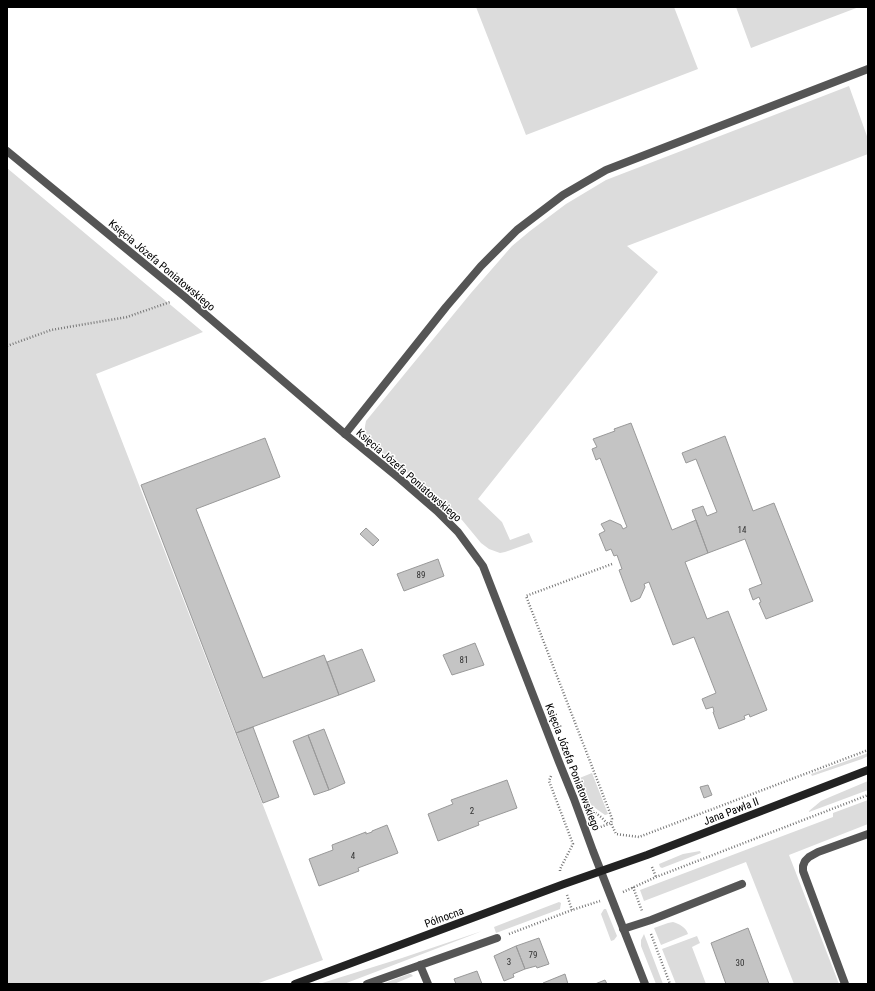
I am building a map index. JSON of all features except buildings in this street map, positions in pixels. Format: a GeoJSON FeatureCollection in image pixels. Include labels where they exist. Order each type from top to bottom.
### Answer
{"type":"FeatureCollection","features":[{"type":"Feature","properties":{"kind":"main road","name":"Jana Pawła II"},"geometry":{"type":"LineString","coordinates":[[601,872],[868,770]]}},
{"type":"Feature","properties":{"kind":"main road","name":"Północna"},"geometry":{"type":"LineString","coordinates":[[295,984],[564,884],[601,872]]}},
{"type":"Feature","properties":{"kind":"street"},"geometry":{"type":"LineString","coordinates":[[345,434],[446,307],[481,266],[517,230],[563,195],[606,170],[868,69]]}},
{"type":"Feature","properties":{"kind":"street","name":"Księcia Józefa Poniatowskiego"},"geometry":{"type":"LineString","coordinates":[[7,151],[185,297],[400,479],[437,511],[458,532],[483,566],[645,984]]}},
{"type":"Feature","properties":{"kind":"street"},"geometry":{"type":"LineString","coordinates":[[845,984],[802,866],[809,856],[868,834]]}},
{"type":"Feature","properties":{"kind":"street"},"geometry":{"type":"LineString","coordinates":[[623,929],[646,922],[742,884]]}},
{"type":"Feature","properties":{"kind":"street"},"geometry":{"type":"LineString","coordinates":[[367,984],[497,938]]}},
{"type":"Feature","properties":{"kind":"street"},"geometry":{"type":"LineString","coordinates":[[420,965],[428,984]]}},
{"type":"Feature","properties":{"kind":"path"},"geometry":{"type":"LineString","coordinates":[[7,346],[51,330],[127,317],[185,297]]}},
{"type":"Feature","properties":{"kind":"path"},"geometry":{"type":"LineString","coordinates":[[612,564],[526,596],[610,813],[612,819],[611,823],[616,834],[639,837],[868,750]]}},
{"type":"Feature","properties":{"kind":"path"},"geometry":{"type":"LineString","coordinates":[[549,781],[572,844],[560,869]]}},
{"type":"Feature","properties":{"kind":"path"},"geometry":{"type":"LineString","coordinates":[[611,896],[656,877],[868,795]]}},
{"type":"Feature","properties":{"kind":"path"},"geometry":{"type":"LineString","coordinates":[[596,828],[611,823]]}},
{"type":"Feature","properties":{"kind":"path"},"geometry":{"type":"LineString","coordinates":[[652,866],[656,877]]}},
{"type":"Feature","properties":{"kind":"path"},"geometry":{"type":"LineString","coordinates":[[633,888],[670,984]]}},
{"type":"Feature","properties":{"kind":"path"},"geometry":{"type":"LineString","coordinates":[[568,898],[572,910]]}},
{"type":"Feature","properties":{"kind":"path"},"geometry":{"type":"LineString","coordinates":[[497,938],[592,904]]}},
{"type":"Feature","properties":{"kind":"shaded area"},"geometry":{"type":"Polygon","coordinates":[[[476,7],[674,7],[698,69],[526,135],[476,7]]]}},
{"type":"Feature","properties":{"kind":"shaded area"},"geometry":{"type":"Polygon","coordinates":[[[736,7],[859,7],[751,48],[736,7]]]}},
{"type":"Feature","properties":{"kind":"shaded area"},"geometry":{"type":"Polygon","coordinates":[[[849,86],[868,139],[868,154],[627,246],[658,272],[478,499],[502,522],[510,540],[529,533],[533,542],[500,553],[489,549],[481,543],[462,520],[441,500],[370,443],[365,432],[366,421],[471,293],[512,246],[566,204],[606,180],[849,86]]]}},
{"type":"Feature","properties":{"kind":"shaded area"},"geometry":{"type":"Polygon","coordinates":[[[7,168],[203,332],[96,374],[323,960],[256,984],[7,984],[7,168]]]}},
{"type":"Feature","properties":{"kind":"shaded area"},"geometry":{"type":"Polygon","coordinates":[[[868,753],[868,756],[862,759],[812,776],[811,774],[868,753]]]}},
{"type":"Feature","properties":{"kind":"shaded area"},"geometry":{"type":"Polygon","coordinates":[[[592,773],[608,814],[605,815],[584,800],[577,779],[592,773]]]}},
{"type":"Feature","properties":{"kind":"shaded area"},"geometry":{"type":"Polygon","coordinates":[[[868,781],[868,790],[809,812],[821,801],[868,781]]]}},
{"type":"Feature","properties":{"kind":"shaded area"},"geometry":{"type":"Polygon","coordinates":[[[868,800],[868,824],[789,855],[839,984],[794,984],[746,862],[644,901],[640,890],[833,817],[833,813],[868,800]]]}},
{"type":"Feature","properties":{"kind":"shaded area"},"geometry":{"type":"Polygon","coordinates":[[[700,851],[701,853],[662,868],[660,867],[659,864],[683,854],[700,851]]]}},
{"type":"Feature","properties":{"kind":"shaded area"},"geometry":{"type":"Polygon","coordinates":[[[559,902],[561,903],[560,909],[496,933],[494,927],[559,902]]]}},
{"type":"Feature","properties":{"kind":"shaded area"},"geometry":{"type":"Polygon","coordinates":[[[604,909],[606,909],[617,936],[611,941],[601,914],[604,909]]]}},
{"type":"Feature","properties":{"kind":"shaded area"},"geometry":{"type":"Polygon","coordinates":[[[673,922],[684,928],[688,934],[661,945],[654,928],[673,922]]]}},
{"type":"Feature","properties":{"kind":"shaded area"},"geometry":{"type":"Polygon","coordinates":[[[482,931],[344,984],[319,984],[402,958],[482,931]]]}},
{"type":"Feature","properties":{"kind":"shaded area"},"geometry":{"type":"Polygon","coordinates":[[[644,934],[663,984],[656,984],[641,946],[641,940],[644,934]]]}},
{"type":"Feature","properties":{"kind":"shaded area"},"geometry":{"type":"Polygon","coordinates":[[[697,936],[700,943],[692,947],[706,984],[676,984],[662,949],[697,936]]]}},
{"type":"Feature","properties":{"kind":"shaded area"},"geometry":{"type":"Polygon","coordinates":[[[409,974],[413,976],[394,984],[382,984],[409,974]]]}}]}
